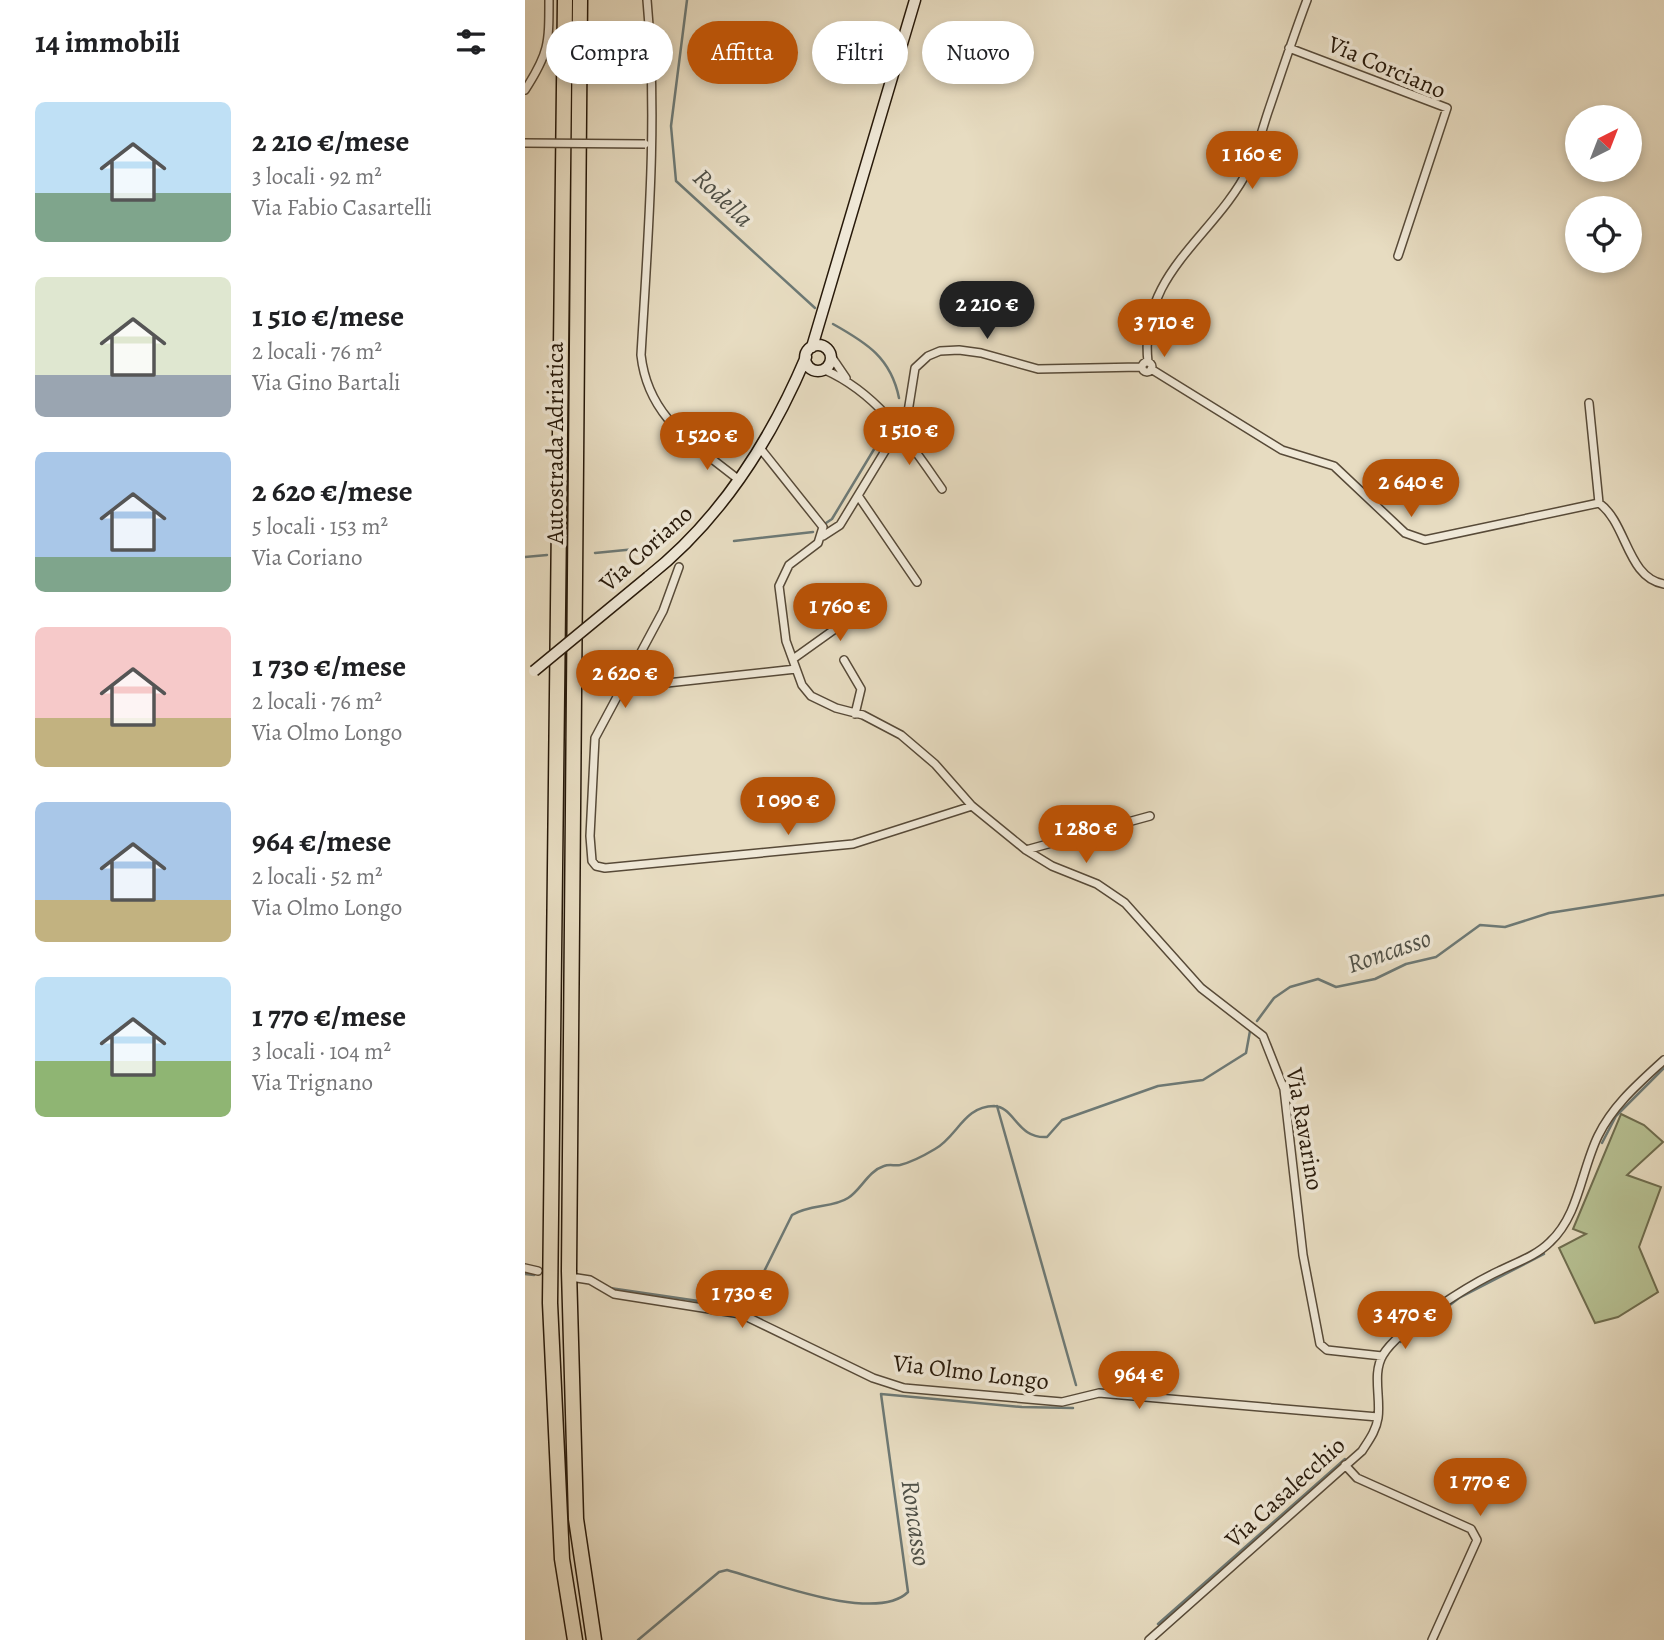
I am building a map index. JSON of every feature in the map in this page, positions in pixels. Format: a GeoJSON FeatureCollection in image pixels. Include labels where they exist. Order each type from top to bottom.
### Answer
{"type":"FeatureCollection","features":[{"type":"Feature","properties":{"kind":"highway","name":"Autostrada Adriatica"},"geometry":{"type":"LineString","coordinates":[[565,0],[550,1303],[562,1559],[575,1640]]}},
{"type":"Feature","properties":{"kind":"highway","name":"Autostrada Adriatica"},"geometry":{"type":"LineString","coordinates":[[580,0],[569,1271],[576,1519],[594,1640]]}},
{"type":"Feature","properties":{"kind":"main road","name":"Via Coriano"},"geometry":{"type":"LineString","coordinates":[[529,675],[648,578],[703,529],[760,448],[792,390],[809,352],[915,0]]}},
{"type":"Feature","properties":{"kind":"main road"},"geometry":{"type":"LineString","coordinates":[[818,324],[829,352],[821,370],[810,368],[809,352],[829,352]]}},
{"type":"Feature","properties":{"kind":"main road","name":"Via Coriano"},"geometry":{"type":"LineString","coordinates":[[792,390],[821,370]]}},
{"type":"Feature","properties":{"kind":"street"},"geometry":{"type":"LineString","coordinates":[[525,90],[543,62],[549,46],[549,0]]}},
{"type":"Feature","properties":{"kind":"street"},"geometry":{"type":"LineString","coordinates":[[647,0],[653,51],[654,145],[641,355],[644,381],[652,401],[665,418],[739,480]]}},
{"type":"Feature","properties":{"kind":"street","name":"Via Corciano"},"geometry":{"type":"LineString","coordinates":[[1147,366],[1147,351],[1158,293],[1175,262],[1233,196],[1250,165],[1307,0]]}},
{"type":"Feature","properties":{"kind":"street","name":"Via Corciano"},"geometry":{"type":"LineString","coordinates":[[1289,48],[1447,108],[1398,256]]}},
{"type":"Feature","properties":{"kind":"street"},"geometry":{"type":"LineString","coordinates":[[525,144],[654,145]]}},
{"type":"Feature","properties":{"kind":"street","name":"Via Ravarino"},"geometry":{"type":"LineString","coordinates":[[1147,366],[1038,369],[970,351],[940,351],[927,356],[915,368],[908,412],[859,497],[840,525],[789,565],[779,586],[781,623],[801,685],[811,696],[901,735],[935,764],[972,806],[1026,850],[1052,866],[1097,884],[1125,903],[1201,988],[1263,1037],[1284,1089],[1303,1255],[1320,1344],[1327,1350],[1382,1356]]}},
{"type":"Feature","properties":{"kind":"street"},"geometry":{"type":"LineString","coordinates":[[829,352],[846,379],[887,413],[942,489]]}},
{"type":"Feature","properties":{"kind":"street"},"geometry":{"type":"LineString","coordinates":[[1147,366],[1282,450],[1334,466],[1405,533],[1425,540],[1599,503]]}},
{"type":"Feature","properties":{"kind":"street"},"geometry":{"type":"LineString","coordinates":[[821,370],[846,379]]}},
{"type":"Feature","properties":{"kind":"street"},"geometry":{"type":"LineString","coordinates":[[1589,403],[1599,503],[1622,534],[1642,573],[1664,584]]}},
{"type":"Feature","properties":{"kind":"street"},"geometry":{"type":"LineString","coordinates":[[760,448],[823,527],[823,536]]}},
{"type":"Feature","properties":{"kind":"street"},"geometry":{"type":"LineString","coordinates":[[859,497],[917,582]]}},
{"type":"Feature","properties":{"kind":"street","name":"Via Coriano"},"geometry":{"type":"LineString","coordinates":[[679,567],[663,611],[595,738],[592,757],[592,860],[596,866],[605,868],[864,842],[972,806]]}},
{"type":"Feature","properties":{"kind":"street"},"geometry":{"type":"LineString","coordinates":[[793,659],[870,604]]}},
{"type":"Feature","properties":{"kind":"street"},"geometry":{"type":"LineString","coordinates":[[844,660],[861,689],[855,713]]}},
{"type":"Feature","properties":{"kind":"street"},"geometry":{"type":"LineString","coordinates":[[621,688],[796,669]]}},
{"type":"Feature","properties":{"kind":"street"},"geometry":{"type":"LineString","coordinates":[[1026,850],[1150,817]]}},
{"type":"Feature","properties":{"kind":"street"},"geometry":{"type":"LineString","coordinates":[[1382,1356],[1391,1344],[1459,1292],[1530,1257],[1550,1243],[1570,1215],[1597,1138],[1607,1119],[1627,1095],[1664,1060]]}},
{"type":"Feature","properties":{"kind":"street"},"geometry":{"type":"LineString","coordinates":[[525,1268],[538,1271]]}},
{"type":"Feature","properties":{"kind":"street","name":"Via Olmo Longo"},"geometry":{"type":"LineString","coordinates":[[577,1278],[590,1280],[614,1294],[741,1314],[873,1378],[904,1388],[1062,1402],[1099,1394],[1378,1416]]}},
{"type":"Feature","properties":{"kind":"street","name":"Via Casalecchio"},"geometry":{"type":"LineString","coordinates":[[1149,1640],[1362,1451],[1373,1434],[1378,1416],[1382,1356]]}},
{"type":"Feature","properties":{"kind":"street"},"geometry":{"type":"LineString","coordinates":[[1345,1465],[1357,1478],[1471,1529],[1478,1540],[1432,1640]]}},
{"type":"Feature","properties":{"kind":"street"},"geometry":{"type":"LineString","coordinates":[[1158,1632],[1162,1640]]}},
{"type":"Feature","properties":{"kind":"green space"},"geometry":{"type":"Polygon","coordinates":[[[1621,1114],[1644,1125],[1663,1142],[1627,1175],[1661,1187],[1639,1247],[1658,1292],[1618,1317],[1595,1323],[1559,1248],[1586,1234],[1573,1229],[1621,1114]]]}},
{"type":"Feature","properties":{"kind":"waterway","name":"Rodella"},"geometry":{"type":"LineString","coordinates":[[687,0],[671,126],[676,181],[815,308]]}},
{"type":"Feature","properties":{"kind":"waterway","name":"Rodella"},"geometry":{"type":"LineString","coordinates":[[833,324],[876,353],[890,372],[899,398]]}},
{"type":"Feature","properties":{"kind":"waterway","name":"Rodella"},"geometry":{"type":"LineString","coordinates":[[826,523],[832,519],[882,436]]}},
{"type":"Feature","properties":{"kind":"waterway","name":"Rodella"},"geometry":{"type":"LineString","coordinates":[[734,541],[813,532]]}},
{"type":"Feature","properties":{"kind":"waterway","name":"Rodella"},"geometry":{"type":"LineString","coordinates":[[595,553],[656,547]]}},
{"type":"Feature","properties":{"kind":"waterway","name":"Rodella"},"geometry":{"type":"LineString","coordinates":[[525,557],[547,555]]}},
{"type":"Feature","properties":{"kind":"waterway","name":"Roncasso"},"geometry":{"type":"LineString","coordinates":[[1257,1021],[1274,998],[1290,987],[1318,979],[1336,987],[1375,979],[1406,964],[1436,957],[1480,925],[1505,927],[1549,913],[1664,895]]}},
{"type":"Feature","properties":{"kind":"waterway","name":"Roncasso"},"geometry":{"type":"LineString","coordinates":[[610,1288],[746,1308],[792,1215],[842,1201],[853,1195],[878,1168],[905,1164],[931,1151],[943,1144],[975,1111],[984,1107],[1001,1108],[1029,1133],[1047,1137],[1062,1120],[1158,1086],[1203,1080],[1246,1053],[1250,1031]]}},
{"type":"Feature","properties":{"kind":"waterway","name":"Roncasso"},"geometry":{"type":"LineString","coordinates":[[1602,1143],[1616,1116],[1664,1068]]}},
{"type":"Feature","properties":{"kind":"waterway","name":"Roncasso"},"geometry":{"type":"LineString","coordinates":[[997,1106],[1076,1385]]}},
{"type":"Feature","properties":{"kind":"waterway","name":"Roncasso"},"geometry":{"type":"LineString","coordinates":[[1401,1342],[1459,1298],[1544,1254]]}},
{"type":"Feature","properties":{"kind":"waterway","name":"Roncasso"},"geometry":{"type":"LineString","coordinates":[[525,1274],[534,1275]]}},
{"type":"Feature","properties":{"kind":"waterway","name":"Roncasso"},"geometry":{"type":"LineString","coordinates":[[638,1640],[719,1572],[727,1570],[793,1590],[847,1602],[872,1604],[893,1601],[908,1592],[881,1394],[1022,1407],[1073,1408]]}},
{"type":"Feature","properties":{"kind":"waterway","name":"Roncasso"},"geometry":{"type":"LineString","coordinates":[[1158,1624],[1345,1459]]}}]}
